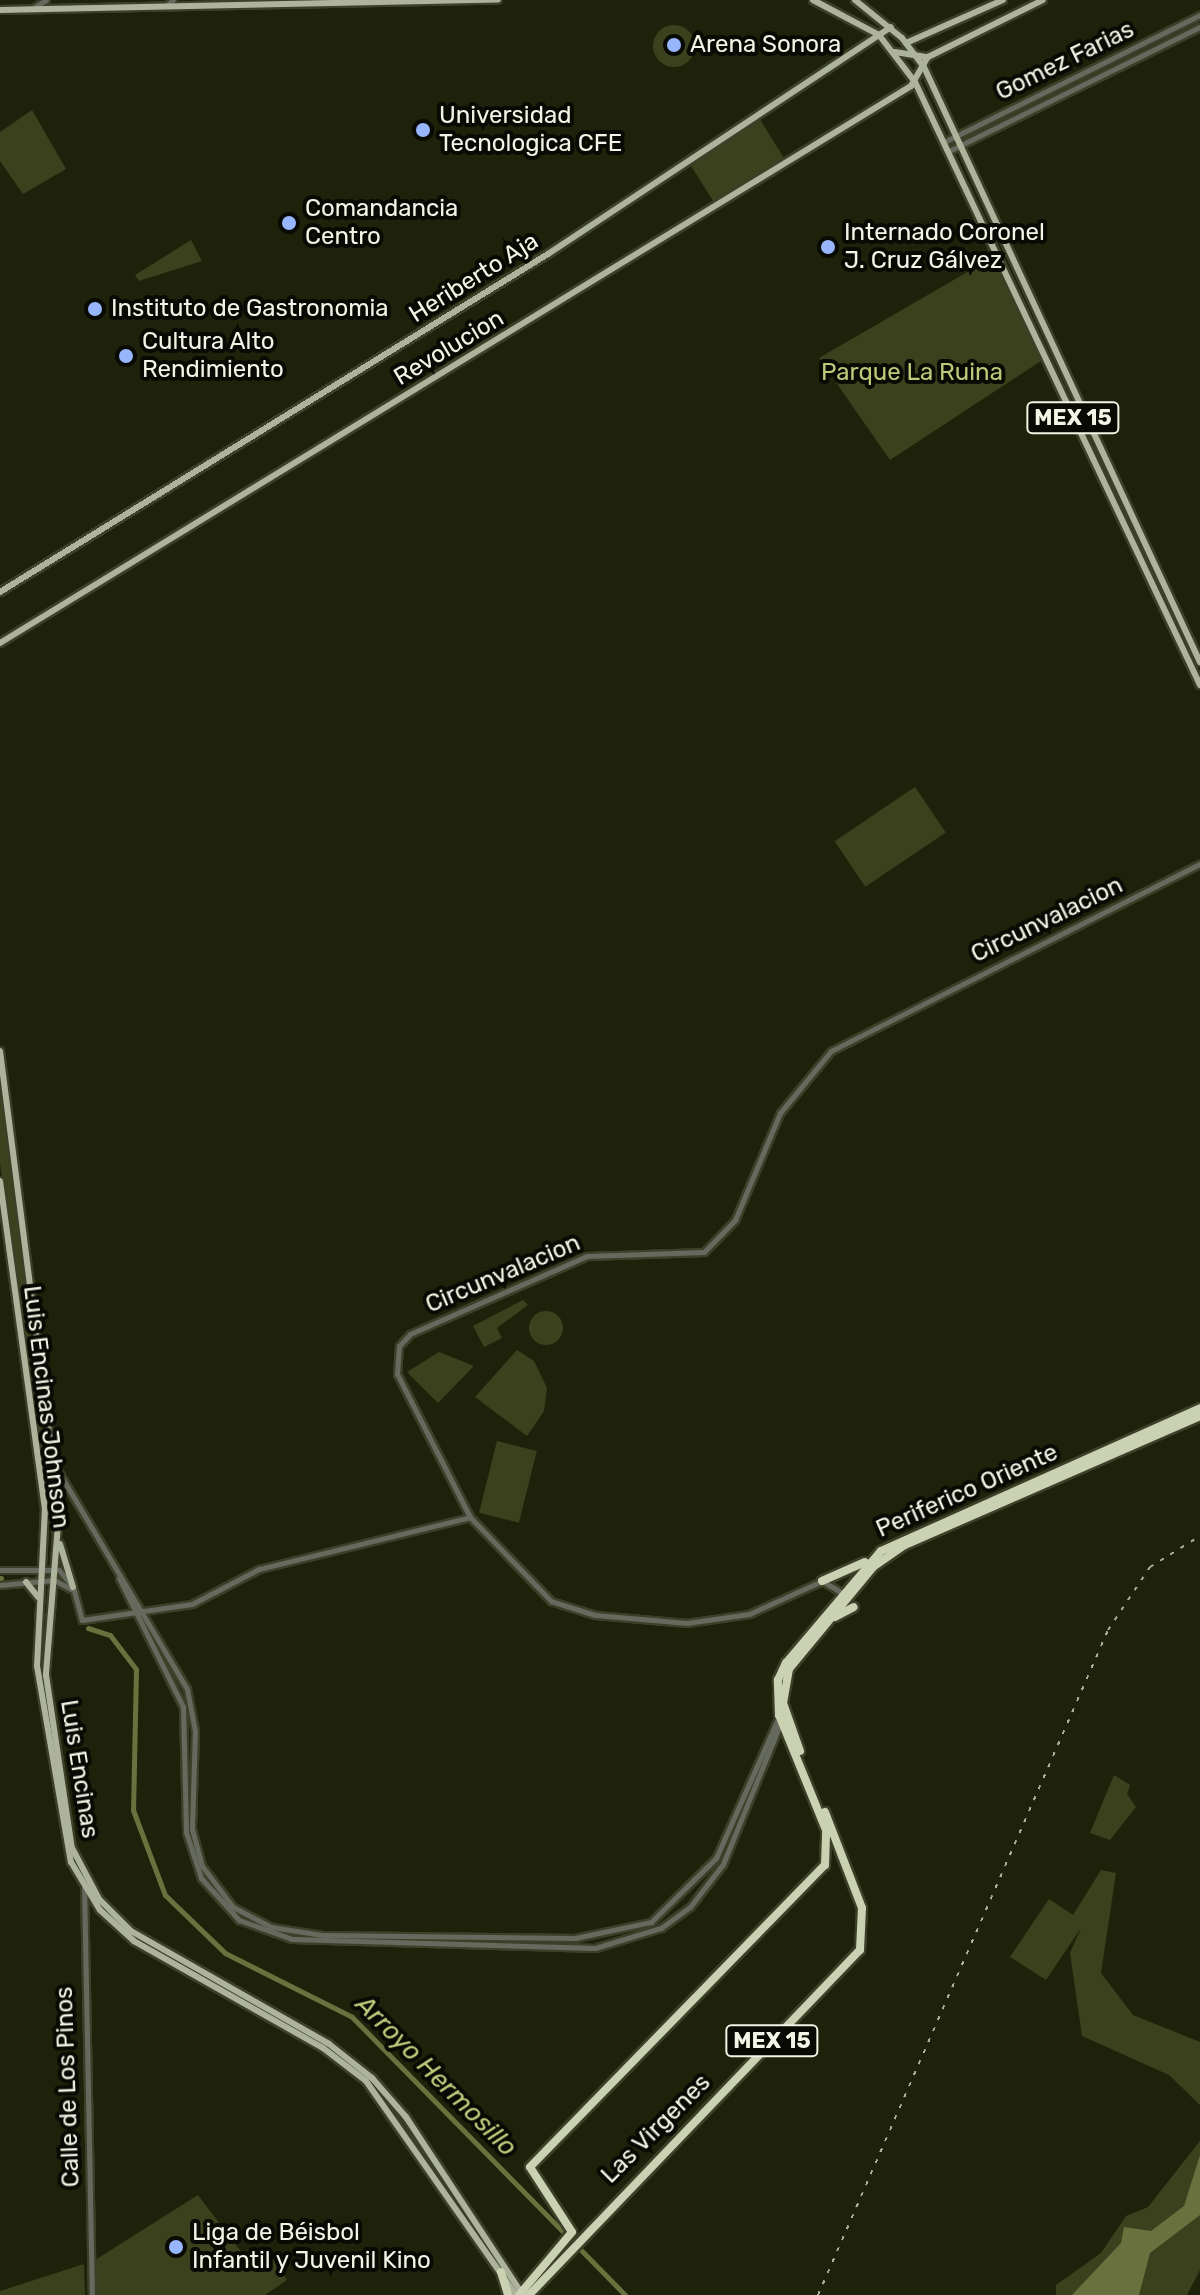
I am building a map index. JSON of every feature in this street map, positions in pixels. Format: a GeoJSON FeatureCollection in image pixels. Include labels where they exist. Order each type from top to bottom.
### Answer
{"type":"FeatureCollection","features":[{"type":"Feature","properties":{"kind":"highway","name":"Periferico Oriente"},"geometry":{"type":"LineString","coordinates":[[783,1716],[789,1669],[830,1619],[866,1562],[1200,1408]]}},
{"type":"Feature","properties":{"kind":"highway","name":"Periferico Oriente"},"geometry":{"type":"LineString","coordinates":[[831,1836],[783,1716],[780,1673],[845,1595],[873,1567],[905,1545],[1200,1416]]}},
{"type":"Feature","properties":{"kind":"highway"},"geometry":{"type":"LineString","coordinates":[[822,1581],[866,1562]]}},
{"type":"Feature","properties":{"kind":"highway"},"geometry":{"type":"LineString","coordinates":[[830,1619],[854,1607]]}},
{"type":"Feature","properties":{"kind":"highway"},"geometry":{"type":"LineString","coordinates":[[573,2242],[569,2221],[532,2180],[530,2167],[822,1872],[831,1836]]}},
{"type":"Feature","properties":{"kind":"highway","name":"Las Virgenes"},"geometry":{"type":"LineString","coordinates":[[573,2242],[860,1950],[862,1908],[831,1836]]}},
{"type":"Feature","properties":{"kind":"highway","name":"MEX 15"},"geometry":{"type":"LineString","coordinates":[[521,2295],[573,2242]]}},
{"type":"Feature","properties":{"kind":"highway"},"geometry":{"type":"LineString","coordinates":[[501,2272],[508,2295]]}},
{"type":"Feature","properties":{"kind":"main road"},"geometry":{"type":"LineString","coordinates":[[0,10],[498,0]]}},
{"type":"Feature","properties":{"kind":"main road","name":"MEX 15"},"geometry":{"type":"LineString","coordinates":[[813,0],[879,35],[915,82],[951,150],[1200,685]]}},
{"type":"Feature","properties":{"kind":"main road","name":"MEX 15"},"geometry":{"type":"LineString","coordinates":[[855,0],[891,27],[924,67],[1200,662]]}},
{"type":"Feature","properties":{"kind":"main road"},"geometry":{"type":"LineString","coordinates":[[906,43],[1003,0]]}},
{"type":"Feature","properties":{"kind":"main road"},"geometry":{"type":"LineString","coordinates":[[895,52],[918,58],[928,57],[1043,0]]}},
{"type":"Feature","properties":{"kind":"main road","name":"Heriberto Aja"},"geometry":{"type":"LineString","coordinates":[[0,592],[548,254],[891,27]]}},
{"type":"Feature","properties":{"kind":"main road"},"geometry":{"type":"LineString","coordinates":[[915,82],[928,57]]}},
{"type":"Feature","properties":{"kind":"main road","name":"Revolucion"},"geometry":{"type":"LineString","coordinates":[[0,643],[915,82]]}},
{"type":"Feature","properties":{"kind":"main road","name":"Luis Encinas"},"geometry":{"type":"LineString","coordinates":[[0,1051],[54,1464],[60,1544],[48,1625],[55,1757],[69,1840],[85,1883],[145,1941],[329,2044],[372,2078],[406,2117],[521,2295]]}},
{"type":"Feature","properties":{"kind":"main road","name":"Luis Encinas Johnson"},"geometry":{"type":"LineString","coordinates":[[0,1181],[44,1494],[43,1567],[35,1625],[59,1824],[85,1883],[146,1950],[323,2048],[366,2081],[501,2272],[521,2295]]}},
{"type":"Feature","properties":{"kind":"main road"},"geometry":{"type":"LineString","coordinates":[[60,1544],[74,1590]]}},
{"type":"Feature","properties":{"kind":"main road"},"geometry":{"type":"LineString","coordinates":[[26,1582],[38,1597]]}},
{"type":"Feature","properties":{"kind":"main road"},"geometry":{"type":"LineString","coordinates":[[35,1625],[48,1625]]}},
{"type":"Feature","properties":{"kind":"main road"},"geometry":{"type":"LineString","coordinates":[[35,1625],[48,1625]]}},
{"type":"Feature","properties":{"kind":"street"},"geometry":{"type":"LineString","coordinates":[[33,8],[46,0]]}},
{"type":"Feature","properties":{"kind":"street"},"geometry":{"type":"LineString","coordinates":[[166,6],[173,0]]}},
{"type":"Feature","properties":{"kind":"street","name":"Gomez Farias"},"geometry":{"type":"LineString","coordinates":[[946,141],[1200,15]]}},
{"type":"Feature","properties":{"kind":"street","name":"Gomez Farias"},"geometry":{"type":"LineString","coordinates":[[951,150],[1200,27]]}},
{"type":"Feature","properties":{"kind":"street","name":"Circunvalacion"},"geometry":{"type":"LineString","coordinates":[[822,1581],[718,1621],[595,1615],[529,1586],[470,1517],[397,1374],[403,1339],[587,1256],[704,1252],[727,1232],[780,1113],[824,1057],[1025,951],[1200,864]]}},
{"type":"Feature","properties":{"kind":"street"},"geometry":{"type":"LineString","coordinates":[[54,1464],[187,1689],[195,1731],[193,1838],[217,1890],[241,1914],[271,1927],[386,1936],[596,1938],[658,1919],[720,1852],[783,1716]]}},
{"type":"Feature","properties":{"kind":"street"},"geometry":{"type":"LineString","coordinates":[[9,1584],[3,1570],[56,1569],[74,1590],[82,1620],[140,1612],[207,1599],[259,1569],[470,1517]]}},
{"type":"Feature","properties":{"kind":"street"},"geometry":{"type":"LineString","coordinates":[[119,1577],[132,1613],[183,1707],[186,1832],[209,1889],[263,1932],[386,1944],[600,1947],[661,1928],[701,1895],[723,1864],[783,1716]]}},
{"type":"Feature","properties":{"kind":"street"},"geometry":{"type":"LineString","coordinates":[[0,1585],[54,1580],[74,1590]]}},
{"type":"Feature","properties":{"kind":"street"},"geometry":{"type":"LineString","coordinates":[[822,1581],[845,1595]]}},
{"type":"Feature","properties":{"kind":"street","name":"Calle de Los Pinos"},"geometry":{"type":"LineString","coordinates":[[85,1883],[92,2295]]}},
{"type":"Feature","properties":{"kind":"street"},"geometry":{"type":"LineString","coordinates":[[386,1936],[386,1944]]}},
{"type":"Feature","properties":{"kind":"green space","name":"Arena Sonora"},"geometry":{"type":"Polygon","coordinates":[[[674,25],[689,31],[695,46],[689,61],[674,67],[659,61],[653,46],[659,31],[674,25]]]}},
{"type":"Feature","properties":{"kind":"green space"},"geometry":{"type":"Polygon","coordinates":[[[32,110],[66,169],[23,194],[0,161],[0,132],[32,110]]]}},
{"type":"Feature","properties":{"kind":"green space"},"geometry":{"type":"Polygon","coordinates":[[[759,118],[785,160],[715,204],[689,162],[759,118]]]}},
{"type":"Feature","properties":{"kind":"green space"},"geometry":{"type":"Polygon","coordinates":[[[191,240],[202,261],[139,281],[135,275],[191,240]]]}},
{"type":"Feature","properties":{"kind":"green space","name":"Parque La Ruina"},"geometry":{"type":"Polygon","coordinates":[[[995,256],[1041,361],[890,460],[819,358],[995,256]]]}},
{"type":"Feature","properties":{"kind":"green space"},"geometry":{"type":"Polygon","coordinates":[[[915,787],[946,833],[865,887],[835,841],[915,787]]]}},
{"type":"Feature","properties":{"kind":"green space"},"geometry":{"type":"Polygon","coordinates":[[[0,1080],[27,1293],[17,1295],[0,1163],[0,1080]]]}},
{"type":"Feature","properties":{"kind":"green space"},"geometry":{"type":"Polygon","coordinates":[[[523,1300],[528,1305],[497,1328],[502,1338],[484,1347],[473,1326],[523,1300]]]}},
{"type":"Feature","properties":{"kind":"green space"},"geometry":{"type":"Polygon","coordinates":[[[28,1301],[57,1524],[54,1553],[19,1303],[28,1301]]]}},
{"type":"Feature","properties":{"kind":"green space"},"geometry":{"type":"Polygon","coordinates":[[[546,1311],[558,1316],[563,1328],[558,1340],[546,1345],[534,1340],[529,1328],[534,1316],[546,1311]]]}},
{"type":"Feature","properties":{"kind":"green space"},"geometry":{"type":"Polygon","coordinates":[[[517,1350],[534,1361],[547,1388],[544,1411],[527,1436],[475,1397],[517,1350]]]}},
{"type":"Feature","properties":{"kind":"green space"},"geometry":{"type":"Polygon","coordinates":[[[439,1352],[474,1366],[438,1403],[407,1372],[439,1352]]]}},
{"type":"Feature","properties":{"kind":"green space"},"geometry":{"type":"Polygon","coordinates":[[[497,1441],[537,1451],[519,1523],[479,1513],[497,1441]]]}},
{"type":"Feature","properties":{"kind":"green space"},"geometry":{"type":"Polygon","coordinates":[[[1114,1775],[1130,1785],[1127,1794],[1136,1807],[1110,1840],[1090,1833],[1114,1775]]]}},
{"type":"Feature","properties":{"kind":"green space"},"geometry":{"type":"Polygon","coordinates":[[[1101,1870],[1116,1873],[1101,1973],[1133,2015],[1200,2042],[1200,2105],[1169,2075],[1082,2036],[1070,1953],[1081,1928],[1046,1980],[1010,1957],[1049,1899],[1073,1915],[1101,1870]]]}},
{"type":"Feature","properties":{"kind":"green space"},"geometry":{"type":"Polygon","coordinates":[[[1200,2141],[1200,2270],[1187,2295],[1056,2295],[1056,2285],[1101,2253],[1126,2216],[1148,2207],[1200,2141]]]}},
{"type":"Feature","properties":{"kind":"green space","name":"Liga de Béisbol Infantil y Juvenil Kino"},"geometry":{"type":"Polygon","coordinates":[[[198,2195],[249,2262],[270,2254],[287,2280],[265,2295],[95,2295],[95,2260],[198,2195]]]}},
{"type":"Feature","properties":{"kind":"green space"},"geometry":{"type":"Polygon","coordinates":[[[84,2264],[85,2295],[0,2295],[0,2291],[84,2264]]]}},
{"type":"Feature","properties":{"kind":"shaded area"},"geometry":{"type":"Polygon","coordinates":[[[1200,2155],[1200,2215],[1150,2253],[1139,2295],[1072,2295],[1121,2243],[1124,2227],[1151,2231],[1184,2206],[1200,2155]]]}},
{"type":"Feature","properties":{"kind":"waterway","name":"Arroyo Hermosillo"},"geometry":{"type":"LineString","coordinates":[[88,1628],[110,1635],[136,1669],[133,1810],[165,1895],[225,1953],[352,2017],[625,2295]]}},
{"type":"Feature","properties":{"kind":"railway"},"geometry":{"type":"LineString","coordinates":[[818,2295],[1108,1630],[1150,1567],[1200,1536]]}},
{"type":"Feature","properties":{"kind":"place","name":"Arena Sonora"},"geometry":{"type":"Point","coordinates":[674,45]}},
{"type":"Feature","properties":{"kind":"place","name":"Universidad Tecnologica CFE"},"geometry":{"type":"Point","coordinates":[423,130]}},
{"type":"Feature","properties":{"kind":"place","name":"Comandancia Centro"},"geometry":{"type":"Point","coordinates":[289,223]}},
{"type":"Feature","properties":{"kind":"place","name":"Internado Coronel J. Cruz Gálvez"},"geometry":{"type":"Point","coordinates":[828,247]}},
{"type":"Feature","properties":{"kind":"place","name":"Instituto de Gastronomia"},"geometry":{"type":"Point","coordinates":[95,309]}},
{"type":"Feature","properties":{"kind":"place","name":"Cultura Alto Rendimiento"},"geometry":{"type":"Point","coordinates":[126,356]}},
{"type":"Feature","properties":{"kind":"place","name":"Liga de Béisbol Infantil y Juvenil Kino"},"geometry":{"type":"Point","coordinates":[176,2247]}}]}
